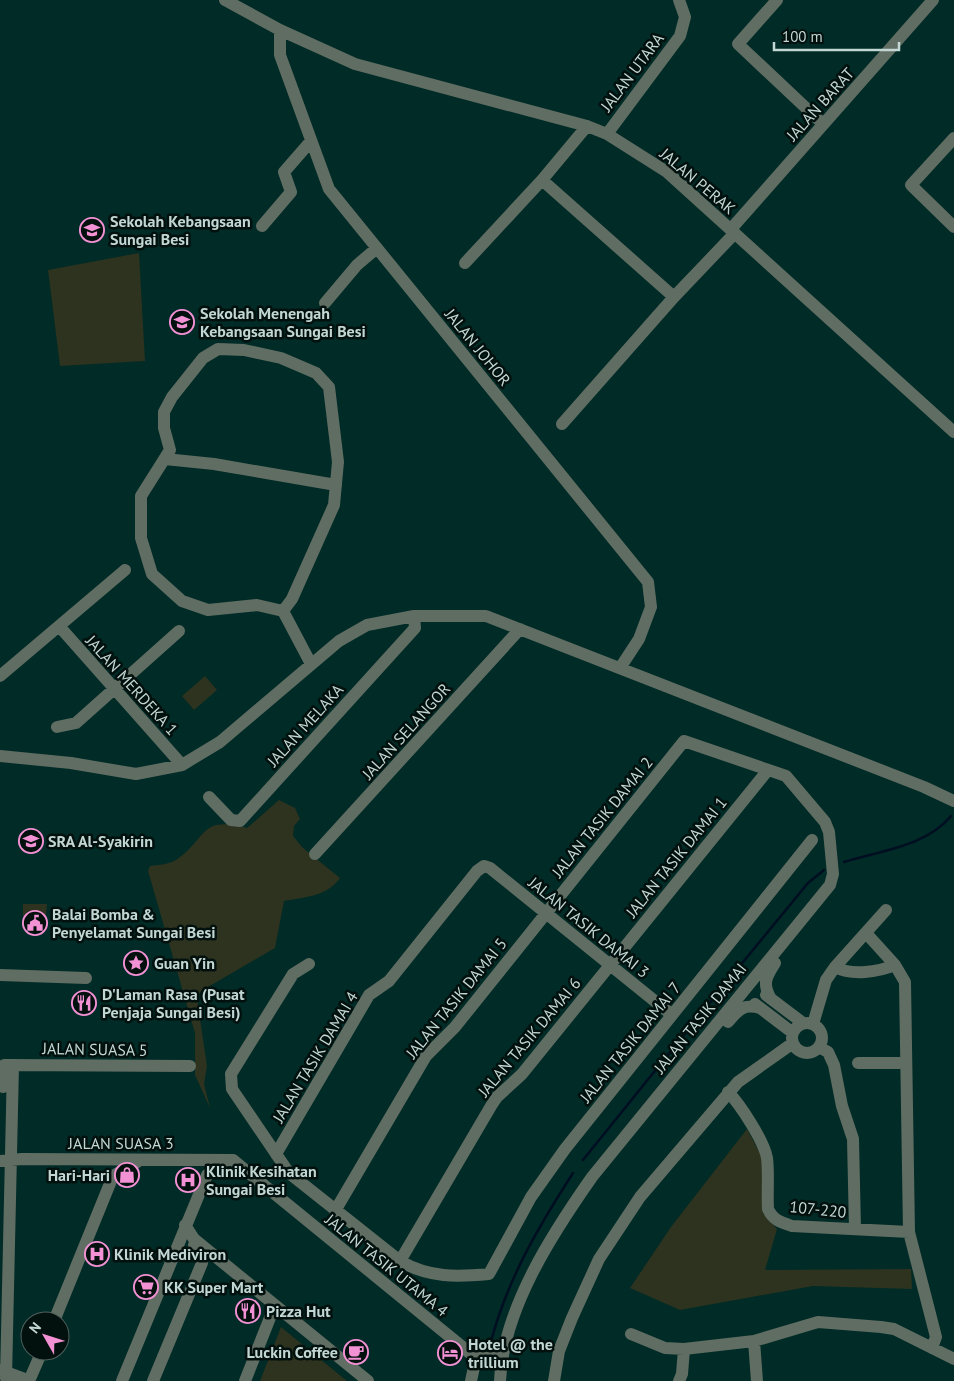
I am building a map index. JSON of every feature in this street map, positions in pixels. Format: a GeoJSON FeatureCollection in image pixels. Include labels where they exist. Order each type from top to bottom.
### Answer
{"type":"FeatureCollection","features":[{"type":"Feature","properties":{"kind":"street","name":"JALAN PERAK"},"geometry":{"type":"LineString","coordinates":[[225,0],[280,30],[355,64],[587,126],[607,134],[667,172],[954,432]]}},
{"type":"Feature","properties":{"kind":"street","name":"JALAN UTARA"},"geometry":{"type":"LineString","coordinates":[[607,134],[680,36],[685,17],[679,0]]}},
{"type":"Feature","properties":{"kind":"street"},"geometry":{"type":"LineString","coordinates":[[777,0],[738,44],[824,124]]}},
{"type":"Feature","properties":{"kind":"street","name":"JALAN BARAT"},"geometry":{"type":"LineString","coordinates":[[562,424],[733,231],[933,0]]}},
{"type":"Feature","properties":{"kind":"street","name":"JALAN JOHOR"},"geometry":{"type":"LineString","coordinates":[[280,30],[280,55],[329,189],[648,582],[651,607],[640,640],[620,668]]}},
{"type":"Feature","properties":{"kind":"street"},"geometry":{"type":"LineString","coordinates":[[465,263],[542,180],[587,126]]}},
{"type":"Feature","properties":{"kind":"street"},"geometry":{"type":"LineString","coordinates":[[954,138],[911,186],[954,227]]}},
{"type":"Feature","properties":{"kind":"street"},"geometry":{"type":"LineString","coordinates":[[262,226],[291,192],[284,172],[311,140]]}},
{"type":"Feature","properties":{"kind":"street"},"geometry":{"type":"LineString","coordinates":[[542,180],[674,298]]}},
{"type":"Feature","properties":{"kind":"street"},"geometry":{"type":"LineString","coordinates":[[325,303],[357,265],[377,248]]}},
{"type":"Feature","properties":{"kind":"street"},"geometry":{"type":"LineString","coordinates":[[283,611],[292,599],[334,505],[338,462],[329,388],[316,373],[281,358],[244,350],[218,349],[203,358],[172,397],[164,412],[164,428],[170,450],[141,496],[142,538],[152,574],[182,601],[208,610],[257,605],[283,611],[311,664]]}},
{"type":"Feature","properties":{"kind":"street"},"geometry":{"type":"LineString","coordinates":[[166,459],[214,464],[336,486]]}},
{"type":"Feature","properties":{"kind":"street"},"geometry":{"type":"LineString","coordinates":[[0,676],[125,570]]}},
{"type":"Feature","properties":{"kind":"street"},"geometry":{"type":"LineString","coordinates":[[2,756],[136,774],[182,765],[220,742],[339,641],[367,625],[414,616],[486,616],[951,799]]}},
{"type":"Feature","properties":{"kind":"street","name":"JALAN MELAKA"},"geometry":{"type":"LineString","coordinates":[[208,797],[231,820],[240,821],[415,628],[414,616]]}},
{"type":"Feature","properties":{"kind":"street","name":"JALAN MERDEKA 1"},"geometry":{"type":"LineString","coordinates":[[59,626],[182,765]]}},
{"type":"Feature","properties":{"kind":"street","name":"JALAN SELANGOR"},"geometry":{"type":"LineString","coordinates":[[315,854],[520,629]]}},
{"type":"Feature","properties":{"kind":"street"},"geometry":{"type":"LineString","coordinates":[[57,726],[76,722],[179,631]]}},
{"type":"Feature","properties":{"kind":"street","name":"JALAN TASIK DAMAI"},"geometry":{"type":"LineString","coordinates":[[500,1380],[502,1358],[508,1333],[533,1272],[563,1219],[592,1177],[832,880],[830,832],[825,822],[786,776],[684,742]]}},
{"type":"Feature","properties":{"kind":"street","name":"JALAN TASIK DAMAI 2"},"geometry":{"type":"LineString","coordinates":[[546,913],[684,742]]}},
{"type":"Feature","properties":{"kind":"street","name":"JALAN TASIK DAMAI 1"},"geometry":{"type":"LineString","coordinates":[[610,965],[768,770]]}},
{"type":"Feature","properties":{"kind":"street","name":"JALAN TASIK DAMAI 7"},"geometry":{"type":"LineString","coordinates":[[400,1262],[415,1270],[451,1278],[489,1274],[531,1197],[565,1149],[812,840]]}},
{"type":"Feature","properties":{"kind":"street","name":"JALAN TASIK DAMAI 3"},"geometry":{"type":"LineString","coordinates":[[484,866],[490,868],[672,1015]]}},
{"type":"Feature","properties":{"kind":"street","name":"JALAN TASIK DAMAI 4"},"geometry":{"type":"LineString","coordinates":[[276,1154],[369,995],[390,981],[484,866]]}},
{"type":"Feature","properties":{"kind":"street"},"geometry":{"type":"LineString","coordinates":[[554,1381],[562,1342],[599,1259],[640,1197],[728,1092],[808,1024],[826,980],[835,967],[886,910]]}},
{"type":"Feature","properties":{"kind":"street","name":"JALAN TASIK DAMAI 5"},"geometry":{"type":"LineString","coordinates":[[335,1211],[426,1056],[454,1027],[546,913]]}},
{"type":"Feature","properties":{"kind":"street"},"geometry":{"type":"LineString","coordinates":[[866,933],[895,965],[905,982],[910,1232],[936,1337],[932,1348]]}},
{"type":"Feature","properties":{"kind":"street"},"geometry":{"type":"LineString","coordinates":[[771,999],[765,990],[765,979],[784,950],[790,934]]}},
{"type":"Feature","properties":{"kind":"street"},"geometry":{"type":"LineString","coordinates":[[309,964],[293,974],[232,1074],[232,1089],[289,1173],[400,1262]]}},
{"type":"Feature","properties":{"kind":"street","name":"JALAN TASIK DAMAI 6"},"geometry":{"type":"LineString","coordinates":[[400,1262],[497,1097],[522,1074],[610,965]]}},
{"type":"Feature","properties":{"kind":"street"},"geometry":{"type":"LineString","coordinates":[[835,967],[844,972],[881,971],[895,965]]}},
{"type":"Feature","properties":{"kind":"street"},"geometry":{"type":"LineString","coordinates":[[0,975],[86,978]]}},
{"type":"Feature","properties":{"kind":"street"},"geometry":{"type":"LineString","coordinates":[[750,983],[821,1034],[819,1047]]}},
{"type":"Feature","properties":{"kind":"street"},"geometry":{"type":"LineString","coordinates":[[741,994],[760,1008],[793,1038],[799,1050],[807,1052],[819,1047]]}},
{"type":"Feature","properties":{"kind":"street"},"geometry":{"type":"LineString","coordinates":[[706,1038],[719,1032],[743,1007],[748,1005],[760,1008]]}},
{"type":"Feature","properties":{"kind":"street"},"geometry":{"type":"LineString","coordinates":[[819,1047],[828,1052],[834,1065],[842,1106],[853,1140],[855,1229]]}},
{"type":"Feature","properties":{"kind":"street"},"geometry":{"type":"LineString","coordinates":[[858,1062],[906,1063]]}},
{"type":"Feature","properties":{"kind":"street"},"geometry":{"type":"LineString","coordinates":[[0,1271],[5,1065]]}},
{"type":"Feature","properties":{"kind":"street","name":"JALAN SUASA 5"},"geometry":{"type":"LineString","coordinates":[[5,1065],[190,1066]]}},
{"type":"Feature","properties":{"kind":"street","name":"107-220"},"geometry":{"type":"LineString","coordinates":[[728,1092],[736,1100],[764,1148],[767,1158],[768,1208],[771,1216],[778,1222],[792,1226],[910,1232]]}},
{"type":"Feature","properties":{"kind":"street"},"geometry":{"type":"LineString","coordinates":[[3,1158],[4,1375],[29,1381],[38,1361]]}},
{"type":"Feature","properties":{"kind":"street","name":"JALAN SUASA 3"},"geometry":{"type":"LineString","coordinates":[[3,1158],[100,1160],[230,1159]]}},
{"type":"Feature","properties":{"kind":"street"},"geometry":{"type":"LineString","coordinates":[[122,1381],[206,1175],[216,1166],[230,1159]]}},
{"type":"Feature","properties":{"kind":"street","name":"JALAN TASIK UTAMA 4"},"geometry":{"type":"LineString","coordinates":[[230,1159],[475,1363],[492,1366],[500,1380]]}},
{"type":"Feature","properties":{"kind":"street"},"geometry":{"type":"LineString","coordinates":[[100,1160],[110,1168],[113,1176]]}},
{"type":"Feature","properties":{"kind":"street"},"geometry":{"type":"LineString","coordinates":[[58,1311],[113,1176],[141,1160]]}},
{"type":"Feature","properties":{"kind":"street"},"geometry":{"type":"LineString","coordinates":[[198,1160],[204,1166],[206,1175]]}},
{"type":"Feature","properties":{"kind":"street"},"geometry":{"type":"LineString","coordinates":[[185,1225],[194,1239],[368,1381]]}},
{"type":"Feature","properties":{"kind":"street"},"geometry":{"type":"LineString","coordinates":[[153,1381],[202,1263],[202,1251],[190,1242],[182,1242],[177,1247]]}},
{"type":"Feature","properties":{"kind":"street"},"geometry":{"type":"LineString","coordinates":[[202,1263],[211,1259],[222,1262]]}},
{"type":"Feature","properties":{"kind":"street"},"geometry":{"type":"LineString","coordinates":[[245,1381],[275,1305]]}},
{"type":"Feature","properties":{"kind":"street"},"geometry":{"type":"LineString","coordinates":[[632,1334],[665,1348],[684,1349],[754,1341],[818,1322],[894,1329],[954,1359]]}},
{"type":"Feature","properties":{"kind":"street"},"geometry":{"type":"LineString","coordinates":[[754,1341],[757,1381]]}},
{"type":"Feature","properties":{"kind":"street"},"geometry":{"type":"LineString","coordinates":[[679,1381],[682,1374],[684,1349]]}},
{"type":"Feature","properties":{"kind":"street"},"geometry":{"type":"LineString","coordinates":[[471,1381],[475,1363],[502,1358]]}},
{"type":"Feature","properties":{"kind":"green space"},"geometry":{"type":"Polygon","coordinates":[[[139,253],[145,361],[60,366],[48,270],[139,253]]]}},
{"type":"Feature","properties":{"kind":"green space"},"geometry":{"type":"Polygon","coordinates":[[[205,676],[217,690],[194,710],[182,696],[205,676]]]}},
{"type":"Feature","properties":{"kind":"green space"},"geometry":{"type":"Polygon","coordinates":[[[279,800],[295,808],[300,819],[294,826],[293,836],[303,848],[340,878],[322,893],[284,901],[275,948],[201,991],[197,998],[207,1066],[204,1084],[210,1108],[195,1075],[195,1033],[148,871],[150,866],[176,860],[205,831],[212,827],[220,824],[247,828],[279,800]]]}},
{"type":"Feature","properties":{"kind":"green space"},"geometry":{"type":"Polygon","coordinates":[[[23,904],[47,904],[46,916],[23,916],[23,904]]]}},
{"type":"Feature","properties":{"kind":"green space"},"geometry":{"type":"Polygon","coordinates":[[[747,1129],[763,1159],[763,1213],[777,1229],[765,1270],[911,1269],[912,1289],[813,1286],[680,1310],[630,1288],[671,1227],[747,1129]]]}},
{"type":"Feature","properties":{"kind":"green space"},"geometry":{"type":"Polygon","coordinates":[[[281,1327],[347,1381],[260,1381],[281,1327]]]}},
{"type":"Feature","properties":{"kind":"waterway"},"geometry":{"type":"LineString","coordinates":[[844,862],[916,841],[941,826],[951,816]]}},
{"type":"Feature","properties":{"kind":"waterway"},"geometry":{"type":"LineString","coordinates":[[730,978],[808,883],[824,870]]}},
{"type":"Feature","properties":{"kind":"waterway"},"geometry":{"type":"LineString","coordinates":[[583,1160],[717,994]]}},
{"type":"Feature","properties":{"kind":"waterway"},"geometry":{"type":"LineString","coordinates":[[490,1345],[505,1299],[524,1256],[547,1214],[573,1173]]}},
{"type":"Feature","properties":{"kind":"place","name":"Sekolah Kebangsaan Sungai Besi"},"geometry":{"type":"Point","coordinates":[92,230]}},
{"type":"Feature","properties":{"kind":"place","name":"Sekolah Menengah Kebangsaan Sungai Besi"},"geometry":{"type":"Point","coordinates":[182,322]}},
{"type":"Feature","properties":{"kind":"place","name":"SRA Al-Syakirin"},"geometry":{"type":"Point","coordinates":[31,841]}},
{"type":"Feature","properties":{"kind":"place","name":"Balai Bomba & Penyelamat Sungai Besi"},"geometry":{"type":"Point","coordinates":[35,923]}},
{"type":"Feature","properties":{"kind":"place","name":"Guan Yin"},"geometry":{"type":"Point","coordinates":[136,963]}},
{"type":"Feature","properties":{"kind":"place","name":"D'Laman Rasa (Pusat Penjaja Sungai Besi)"},"geometry":{"type":"Point","coordinates":[84,1003]}},
{"type":"Feature","properties":{"kind":"place","name":"Hari-Hari"},"geometry":{"type":"Point","coordinates":[127,1175]}},
{"type":"Feature","properties":{"kind":"place","name":"Klinik Kesihatan Sungai Besi"},"geometry":{"type":"Point","coordinates":[188,1180]}},
{"type":"Feature","properties":{"kind":"place","name":"Klinik Mediviron"},"geometry":{"type":"Point","coordinates":[97,1254]}},
{"type":"Feature","properties":{"kind":"place","name":"KK Super Mart"},"geometry":{"type":"Point","coordinates":[146,1287]}},
{"type":"Feature","properties":{"kind":"place","name":"Pizza Hut"},"geometry":{"type":"Point","coordinates":[248,1311]}},
{"type":"Feature","properties":{"kind":"place","name":"Luckin Coffee"},"geometry":{"type":"Point","coordinates":[356,1352]}},
{"type":"Feature","properties":{"kind":"place","name":"Hotel @ the trillium"},"geometry":{"type":"Point","coordinates":[450,1353]}}]}
